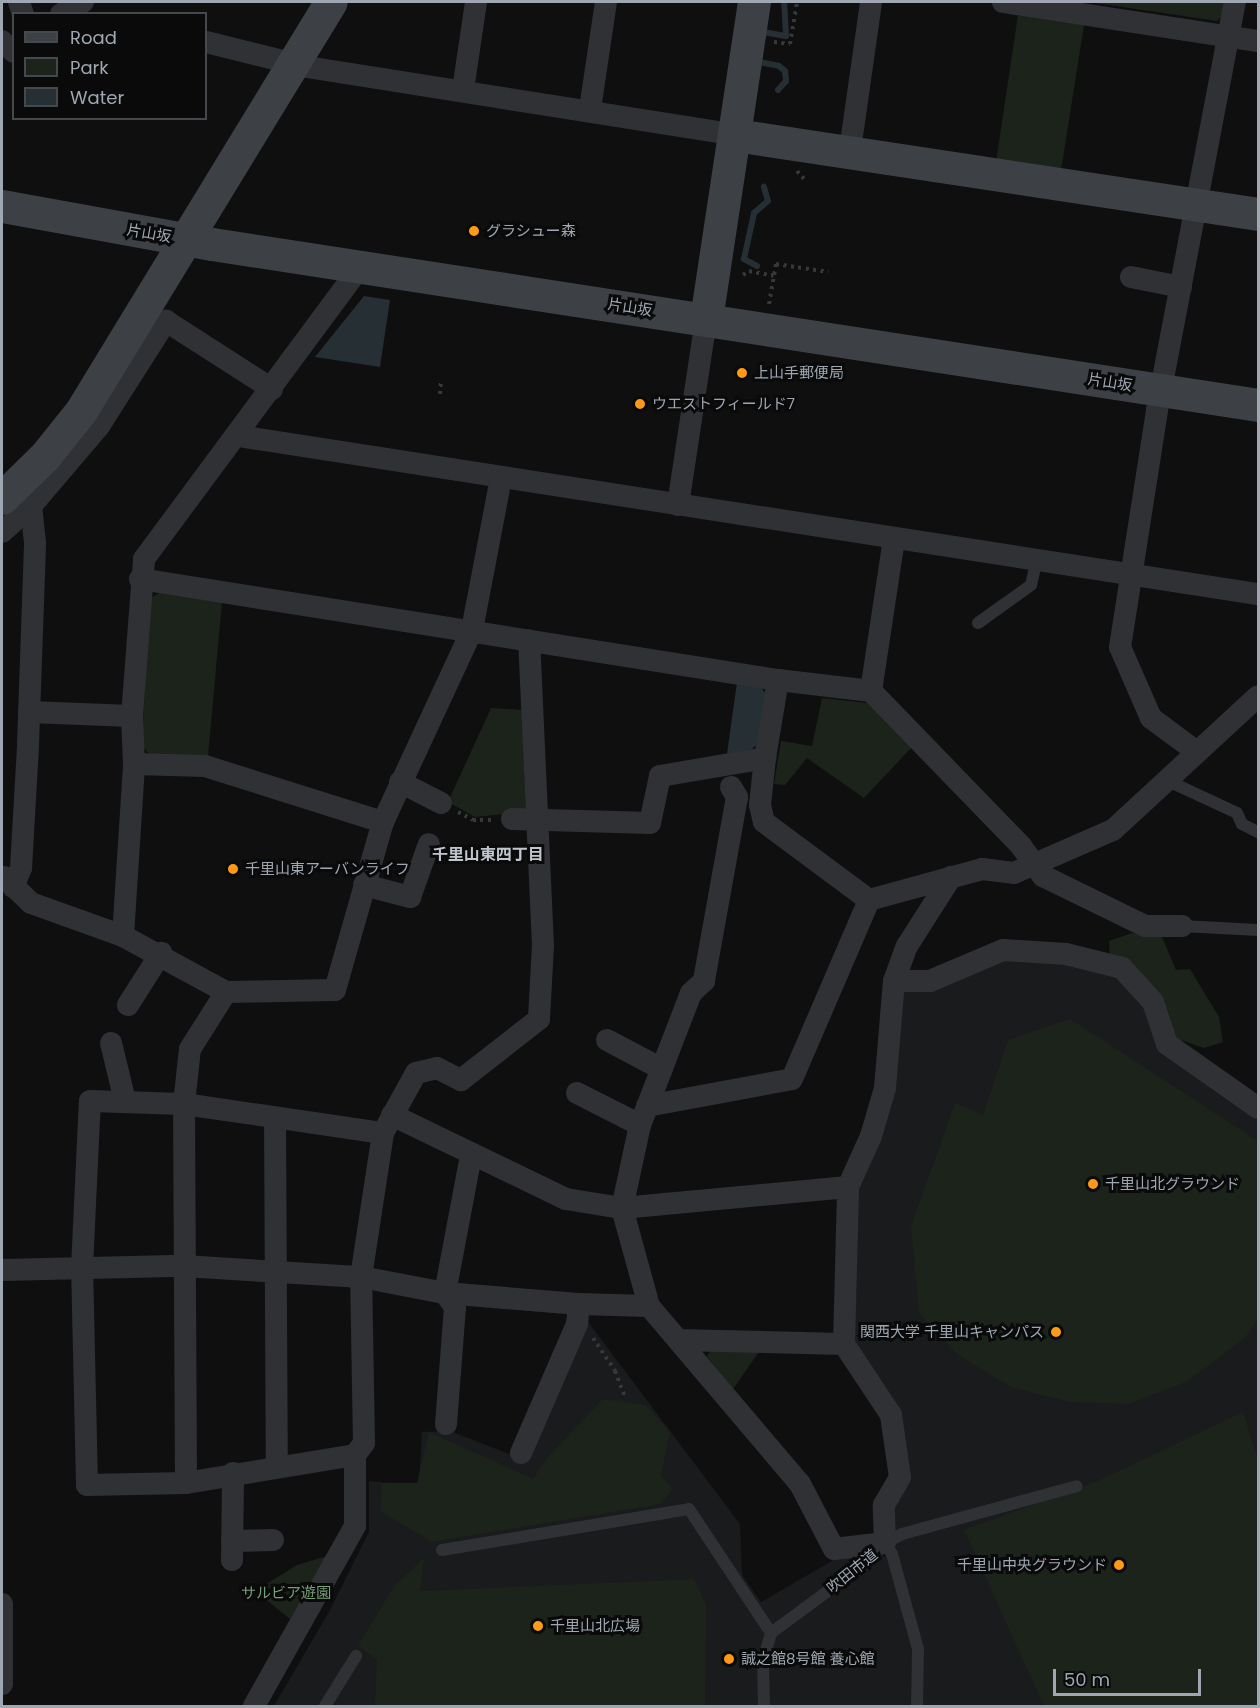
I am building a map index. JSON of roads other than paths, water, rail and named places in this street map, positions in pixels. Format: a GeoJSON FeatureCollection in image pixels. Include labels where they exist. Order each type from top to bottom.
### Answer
{"type":"FeatureCollection","features":[{"type":"Feature","properties":{"kind":"street"},"geometry":{"type":"LineString","coordinates":[[65,12],[83,2]]}},
{"type":"Feature","properties":{"kind":"street"},"geometry":{"type":"LineString","coordinates":[[2,532],[16,502],[45,456],[81,411],[184,239],[331,2]]}},
{"type":"Feature","properties":{"kind":"street"},"geometry":{"type":"LineString","coordinates":[[463,90],[476,2]]}},
{"type":"Feature","properties":{"kind":"street"},"geometry":{"type":"LineString","coordinates":[[590,109],[606,2]]}},
{"type":"Feature","properties":{"kind":"street"},"geometry":{"type":"LineString","coordinates":[[678,505],[754,2]]}},
{"type":"Feature","properties":{"kind":"street"},"geometry":{"type":"LineString","coordinates":[[850,150],[871,2]]}},
{"type":"Feature","properties":{"kind":"street"},"geometry":{"type":"LineString","coordinates":[[1004,2],[1258,40]]}},
{"type":"Feature","properties":{"kind":"street"},"geometry":{"type":"LineString","coordinates":[[1197,752],[1151,718],[1120,647],[1161,390],[1235,2]]}},
{"type":"Feature","properties":{"kind":"street"},"geometry":{"type":"LineString","coordinates":[[207,42],[291,64],[590,109],[735,135],[850,150],[1258,214]]}},
{"type":"Feature","properties":{"kind":"street","name":"片山坂"},"geometry":{"type":"LineString","coordinates":[[2,206],[184,239],[360,267],[1258,405]]}},
{"type":"Feature","properties":{"kind":"street"},"geometry":{"type":"LineString","coordinates":[[123,936],[134,764],[132,716],[140,579],[144,560],[238,436],[360,267]]}},
{"type":"Feature","properties":{"kind":"street"},"geometry":{"type":"LineString","coordinates":[[1131,277],[1181,287]]}},
{"type":"Feature","properties":{"kind":"street"},"geometry":{"type":"LineString","coordinates":[[16,502],[99,426],[166,321],[272,389]]}},
{"type":"Feature","properties":{"kind":"street"},"geometry":{"type":"LineString","coordinates":[[238,436],[1258,594]]}},
{"type":"Feature","properties":{"kind":"street"},"geometry":{"type":"LineString","coordinates":[[16,502],[35,543],[21,868],[7,880],[31,903],[123,936],[161,953],[226,992],[336,990],[383,822],[472,630],[501,478]]}},
{"type":"Feature","properties":{"kind":"street"},"geometry":{"type":"LineString","coordinates":[[871,691],[894,539]]}},
{"type":"Feature","properties":{"kind":"street"},"geometry":{"type":"LineString","coordinates":[[140,579],[778,680],[871,691],[1034,863],[1043,876],[1145,926],[1182,926]]}},
{"type":"Feature","properties":{"kind":"street"},"geometry":{"type":"LineString","coordinates":[[254,1707],[356,1526],[355,1455],[364,1443],[361,1277],[387,1124],[416,1073],[436,1068],[462,1080],[539,1019],[543,946],[523,821],[529,640]]}},
{"type":"Feature","properties":{"kind":"street"},"geometry":{"type":"LineString","coordinates":[[778,680],[760,805],[764,822],[869,900]]}},
{"type":"Feature","properties":{"kind":"street"},"geometry":{"type":"LineString","coordinates":[[869,900],[982,869],[1014,873],[1113,830],[1258,696]]}},
{"type":"Feature","properties":{"kind":"street"},"geometry":{"type":"LineString","coordinates":[[29,712],[132,716]]}},
{"type":"Feature","properties":{"kind":"street"},"geometry":{"type":"LineString","coordinates":[[523,821],[650,823],[660,776],[765,758]]}},
{"type":"Feature","properties":{"kind":"street"},"geometry":{"type":"LineString","coordinates":[[134,764],[205,766],[383,822]]}},
{"type":"Feature","properties":{"kind":"street"},"geometry":{"type":"LineString","coordinates":[[400,782],[450,808]]}},
{"type":"Feature","properties":{"kind":"street"},"geometry":{"type":"LineString","coordinates":[[731,787],[737,797],[704,981],[691,993],[644,1116],[621,1208],[649,1306],[800,1484],[834,1549],[885,1543],[884,1505],[900,1477],[891,1415],[844,1344],[849,1187],[871,1136],[885,1088],[894,981],[907,946],[951,877]]}},
{"type":"Feature","properties":{"kind":"street"},"geometry":{"type":"LineString","coordinates":[[364,885],[410,897],[429,844]]}},
{"type":"Feature","properties":{"kind":"street"},"geometry":{"type":"LineString","coordinates":[[577,1093],[644,1116],[792,1079],[869,900]]}},
{"type":"Feature","properties":{"kind":"street"},"geometry":{"type":"LineString","coordinates":[[894,981],[930,981],[1003,950],[1066,954],[1122,968],[1153,1002],[1167,1044],[1258,1108]]}},
{"type":"Feature","properties":{"kind":"street"},"geometry":{"type":"LineString","coordinates":[[128,1005],[161,953]]}},
{"type":"Feature","properties":{"kind":"street"},"geometry":{"type":"LineString","coordinates":[[186,1483],[184,1104],[190,1049],[226,992]]}},
{"type":"Feature","properties":{"kind":"street"},"geometry":{"type":"LineString","coordinates":[[607,1040],[662,1069]]}},
{"type":"Feature","properties":{"kind":"street"},"geometry":{"type":"LineString","coordinates":[[111,1043],[125,1101]]}},
{"type":"Feature","properties":{"kind":"street"},"geometry":{"type":"LineString","coordinates":[[355,1455],[233,1473],[186,1483],[87,1485],[82,1268],[90,1101],[184,1104],[275,1118],[387,1124],[471,1155],[566,1199],[621,1208],[849,1187]]}},
{"type":"Feature","properties":{"kind":"street"},"geometry":{"type":"LineString","coordinates":[[275,1118],[277,1467]]}},
{"type":"Feature","properties":{"kind":"street"},"geometry":{"type":"LineString","coordinates":[[446,1424],[455,1307],[445,1293],[471,1155]]}},
{"type":"Feature","properties":{"kind":"street"},"geometry":{"type":"LineString","coordinates":[[2,1270],[184,1266],[361,1277],[578,1314],[649,1306]]}},
{"type":"Feature","properties":{"kind":"street"},"geometry":{"type":"LineString","coordinates":[[521,1453],[578,1314]]}},
{"type":"Feature","properties":{"kind":"street"},"geometry":{"type":"LineString","coordinates":[[678,1340],[844,1344]]}},
{"type":"Feature","properties":{"kind":"street"},"geometry":{"type":"LineString","coordinates":[[233,1473],[232,1551],[273,1540]]}},
{"type":"Feature","properties":{"kind":"street"},"geometry":{"type":"LineString","coordinates":[[2,1604],[2,1684]]}},
{"type":"Feature","properties":{"kind":"lane"},"geometry":{"type":"LineString","coordinates":[[978,623],[1031,585],[1037,558]]}},
{"type":"Feature","properties":{"kind":"lane"},"geometry":{"type":"LineString","coordinates":[[1166,780],[1237,813],[1242,824],[1258,832]]}},
{"type":"Feature","properties":{"kind":"lane"},"geometry":{"type":"LineString","coordinates":[[1182,926],[1258,930]]}},
{"type":"Feature","properties":{"kind":"lane"},"geometry":{"type":"LineString","coordinates":[[885,1543],[902,1534],[1077,1486]]}},
{"type":"Feature","properties":{"kind":"lane"},"geometry":{"type":"LineString","coordinates":[[442,1550],[689,1509],[771,1633],[763,1661],[765,1707]]}},
{"type":"Feature","properties":{"kind":"lane","name":"吹田市道"},"geometry":{"type":"LineString","coordinates":[[771,1633],[862,1566],[885,1543],[892,1554],[918,1649],[917,1707]]}},
{"type":"Feature","properties":{"kind":"lane"},"geometry":{"type":"LineString","coordinates":[[325,1707],[356,1656]]}},
{"type":"Feature","properties":{"kind":"water"},"geometry":{"type":"Polygon","coordinates":[[[364,296],[390,300],[380,367],[315,357],[364,296]]]}},
{"type":"Feature","properties":{"kind":"water"},"geometry":{"type":"Polygon","coordinates":[[[737,682],[759,685],[766,694],[759,742],[750,751],[727,754],[737,682]]]}},
{"type":"Feature","properties":{"kind":"waterway"},"geometry":{"type":"LineString","coordinates":[[763,37],[763,32],[786,36],[784,2]]}},
{"type":"Feature","properties":{"kind":"waterway"},"geometry":{"type":"LineString","coordinates":[[759,62],[779,66],[785,71],[786,81],[778,90]]}},
{"type":"Feature","properties":{"kind":"waterway"},"geometry":{"type":"LineString","coordinates":[[757,266],[744,259],[754,213],[768,201],[764,187]]}},
{"type":"Feature","properties":{"kind":"place","name":"グラシュー森"},"geometry":{"type":"Point","coordinates":[474,231]}},
{"type":"Feature","properties":{"kind":"place","name":"上山手郵便局"},"geometry":{"type":"Point","coordinates":[742,373]}},
{"type":"Feature","properties":{"kind":"place","name":"ウエストフィールド7"},"geometry":{"type":"Point","coordinates":[640,404]}},
{"type":"Feature","properties":{"kind":"place","name":"千里山東アーバンライフ"},"geometry":{"type":"Point","coordinates":[233,869]}},
{"type":"Feature","properties":{"kind":"place","name":"千里山北グラウンド"},"geometry":{"type":"Point","coordinates":[1093,1184]}},
{"type":"Feature","properties":{"kind":"place","name":"関西大学 千里山キャンパス"},"geometry":{"type":"Point","coordinates":[1056,1332]}},
{"type":"Feature","properties":{"kind":"place","name":"千里山中央グラウンド"},"geometry":{"type":"Point","coordinates":[1119,1565]}},
{"type":"Feature","properties":{"kind":"place","name":"千里山北広場"},"geometry":{"type":"Point","coordinates":[538,1626]}},
{"type":"Feature","properties":{"kind":"place","name":"誠之館8号館 養心館"},"geometry":{"type":"Point","coordinates":[729,1659]}},
{"type":"Feature","properties":{"kind":"district","name":"千里山東四丁目"},"geometry":{"type":"Point","coordinates":[488,855]}},
{"type":"Feature","properties":{"kind":"park label","name":"サルビア遊園"},"geometry":{"type":"Point","coordinates":[286,1593]}}]}
